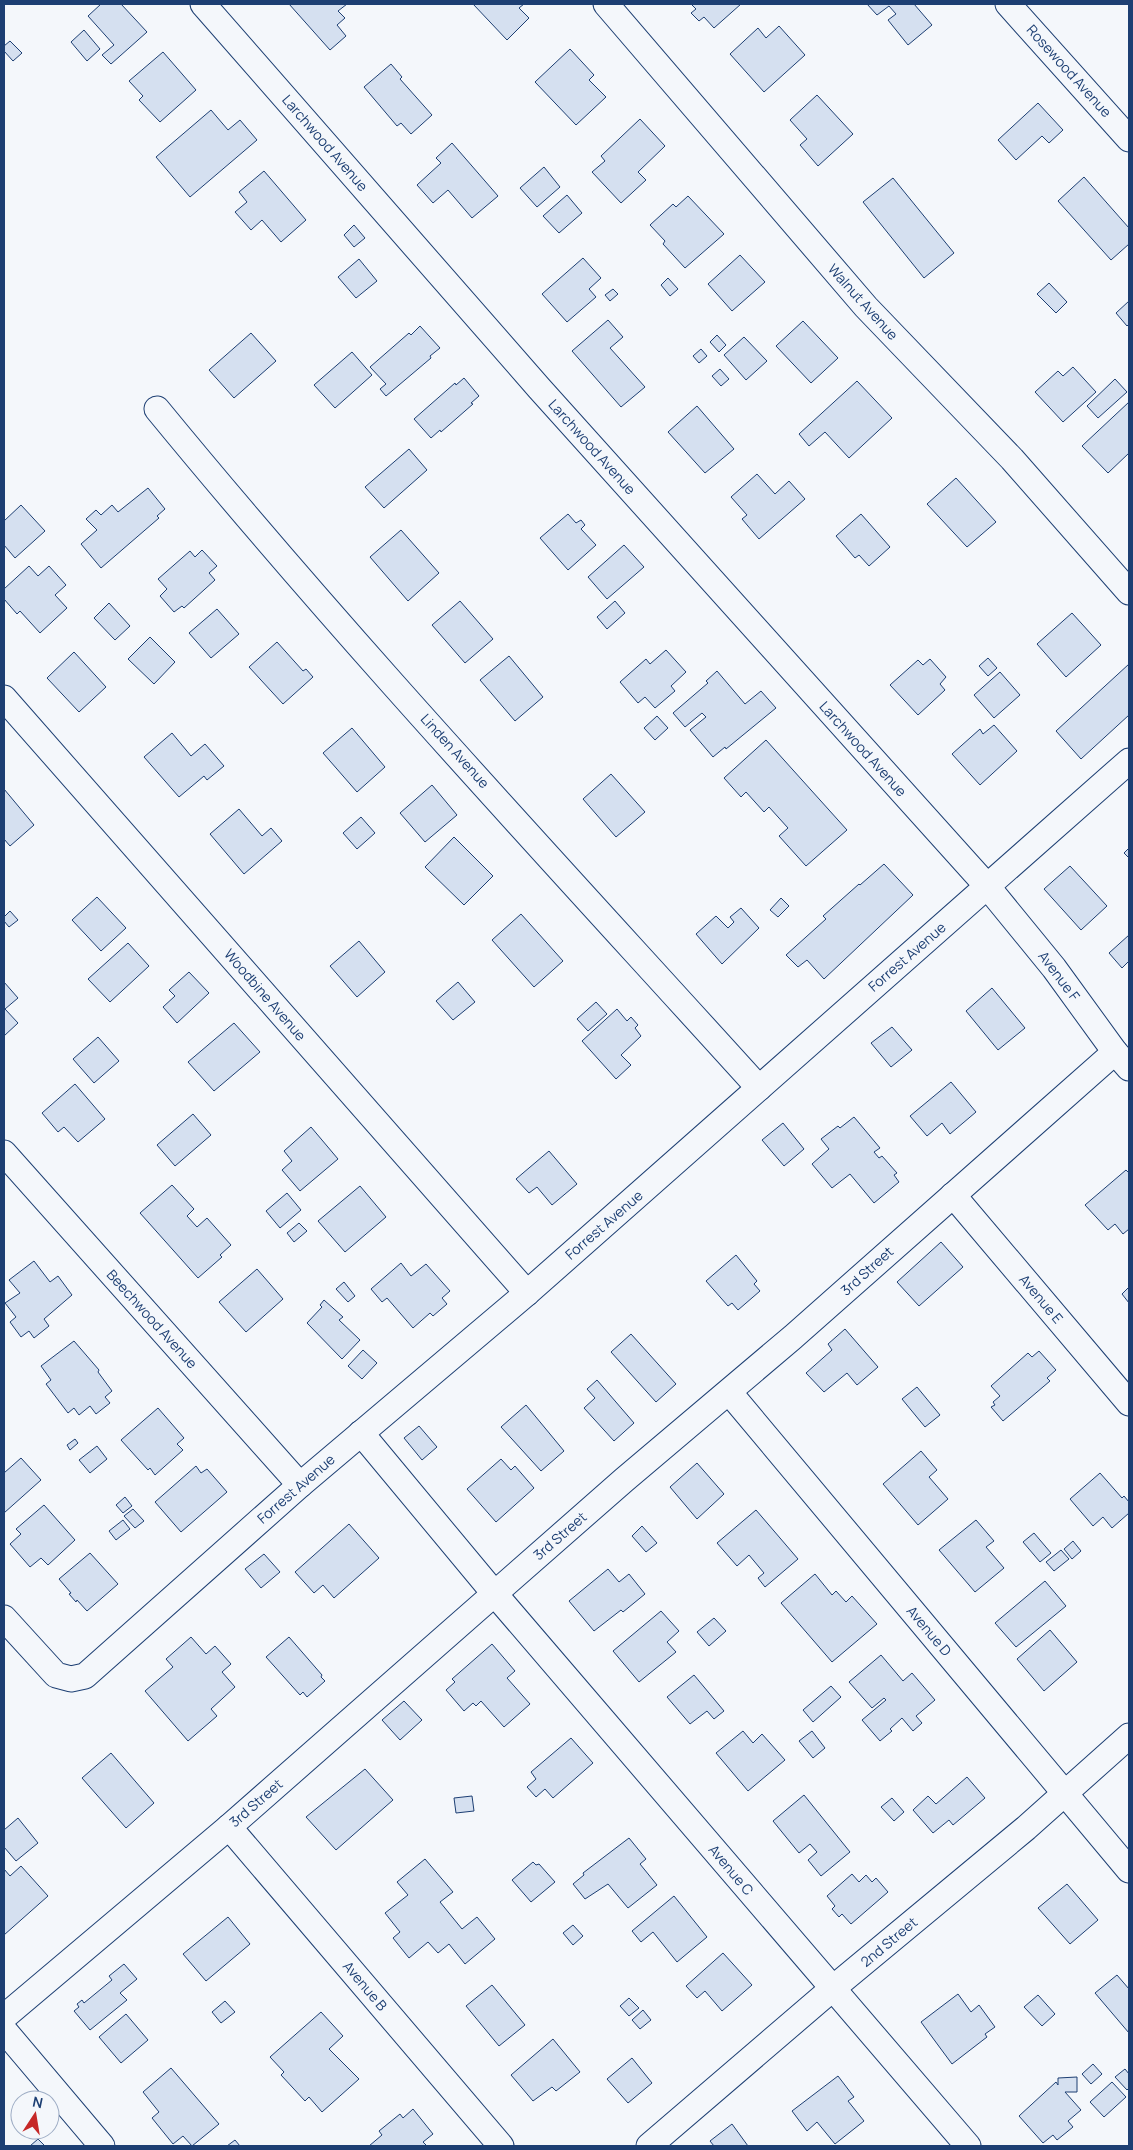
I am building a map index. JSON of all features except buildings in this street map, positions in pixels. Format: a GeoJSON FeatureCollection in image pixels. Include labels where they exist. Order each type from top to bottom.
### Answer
{"type":"FeatureCollection","features":[{"type":"Feature","properties":{"kind":"street","name":"Larchwood Avenue"},"geometry":{"type":"LineString","coordinates":[[203,4],[539,388],[987,886]]}},
{"type":"Feature","properties":{"kind":"street","name":"Walnut Avenue"},"geometry":{"type":"LineString","coordinates":[[606,4],[866,307],[1012,459],[1129,592]]}},
{"type":"Feature","properties":{"kind":"street","name":"Rosewood Avenue"},"geometry":{"type":"LineString","coordinates":[[1008,4],[1129,139]]}},
{"type":"Feature","properties":{"kind":"street","name":"Linden Avenue"},"geometry":{"type":"LineString","coordinates":[[157,409],[240,510],[355,640],[759,1088]]}},
{"type":"Feature","properties":{"kind":"street","name":"Woodbine Avenue"},"geometry":{"type":"LineString","coordinates":[[4,698],[527,1293]]}},
{"type":"Feature","properties":{"kind":"street","name":"Forrest Avenue"},"geometry":{"type":"LineString","coordinates":[[4,1618],[56,1675],[71,1679],[85,1676],[300,1485],[527,1293],[1129,761]]}},
{"type":"Feature","properties":{"kind":"street","name":"Avenue F"},"geometry":{"type":"LineString","coordinates":[[987,886],[1054,968],[1122,1060]]}},
{"type":"Feature","properties":{"kind":"street","name":"3rd Street"},"geometry":{"type":"LineString","coordinates":[[4,2017],[229,1826],[953,1195],[1122,1060]]}},
{"type":"Feature","properties":{"kind":"street","name":"Beechwood Avenue"},"geometry":{"type":"LineString","coordinates":[[4,1154],[300,1485]]}},
{"type":"Feature","properties":{"kind":"street","name":"Avenue E"},"geometry":{"type":"LineString","coordinates":[[953,1195],[1129,1402]]}},
{"type":"Feature","properties":{"kind":"street","name":"Avenue D"},"geometry":{"type":"LineString","coordinates":[[729,1392],[1129,1870]]}},
{"type":"Feature","properties":{"kind":"street"},"geometry":{"type":"LineString","coordinates":[[361,1433],[494,1594]]}},
{"type":"Feature","properties":{"kind":"street","name":"Avenue C"},"geometry":{"type":"LineString","coordinates":[[494,1594],[968,2146]]}},
{"type":"Feature","properties":{"kind":"street","name":"2nd Street"},"geometry":{"type":"LineString","coordinates":[[649,2146],[1064,1794],[1129,1736]]}},
{"type":"Feature","properties":{"kind":"street","name":"Avenue B"},"geometry":{"type":"LineString","coordinates":[[229,1826],[501,2146]]}},
{"type":"Feature","properties":{"kind":"street"},"geometry":{"type":"LineString","coordinates":[[4,2030],[102,2146]]}}]}
